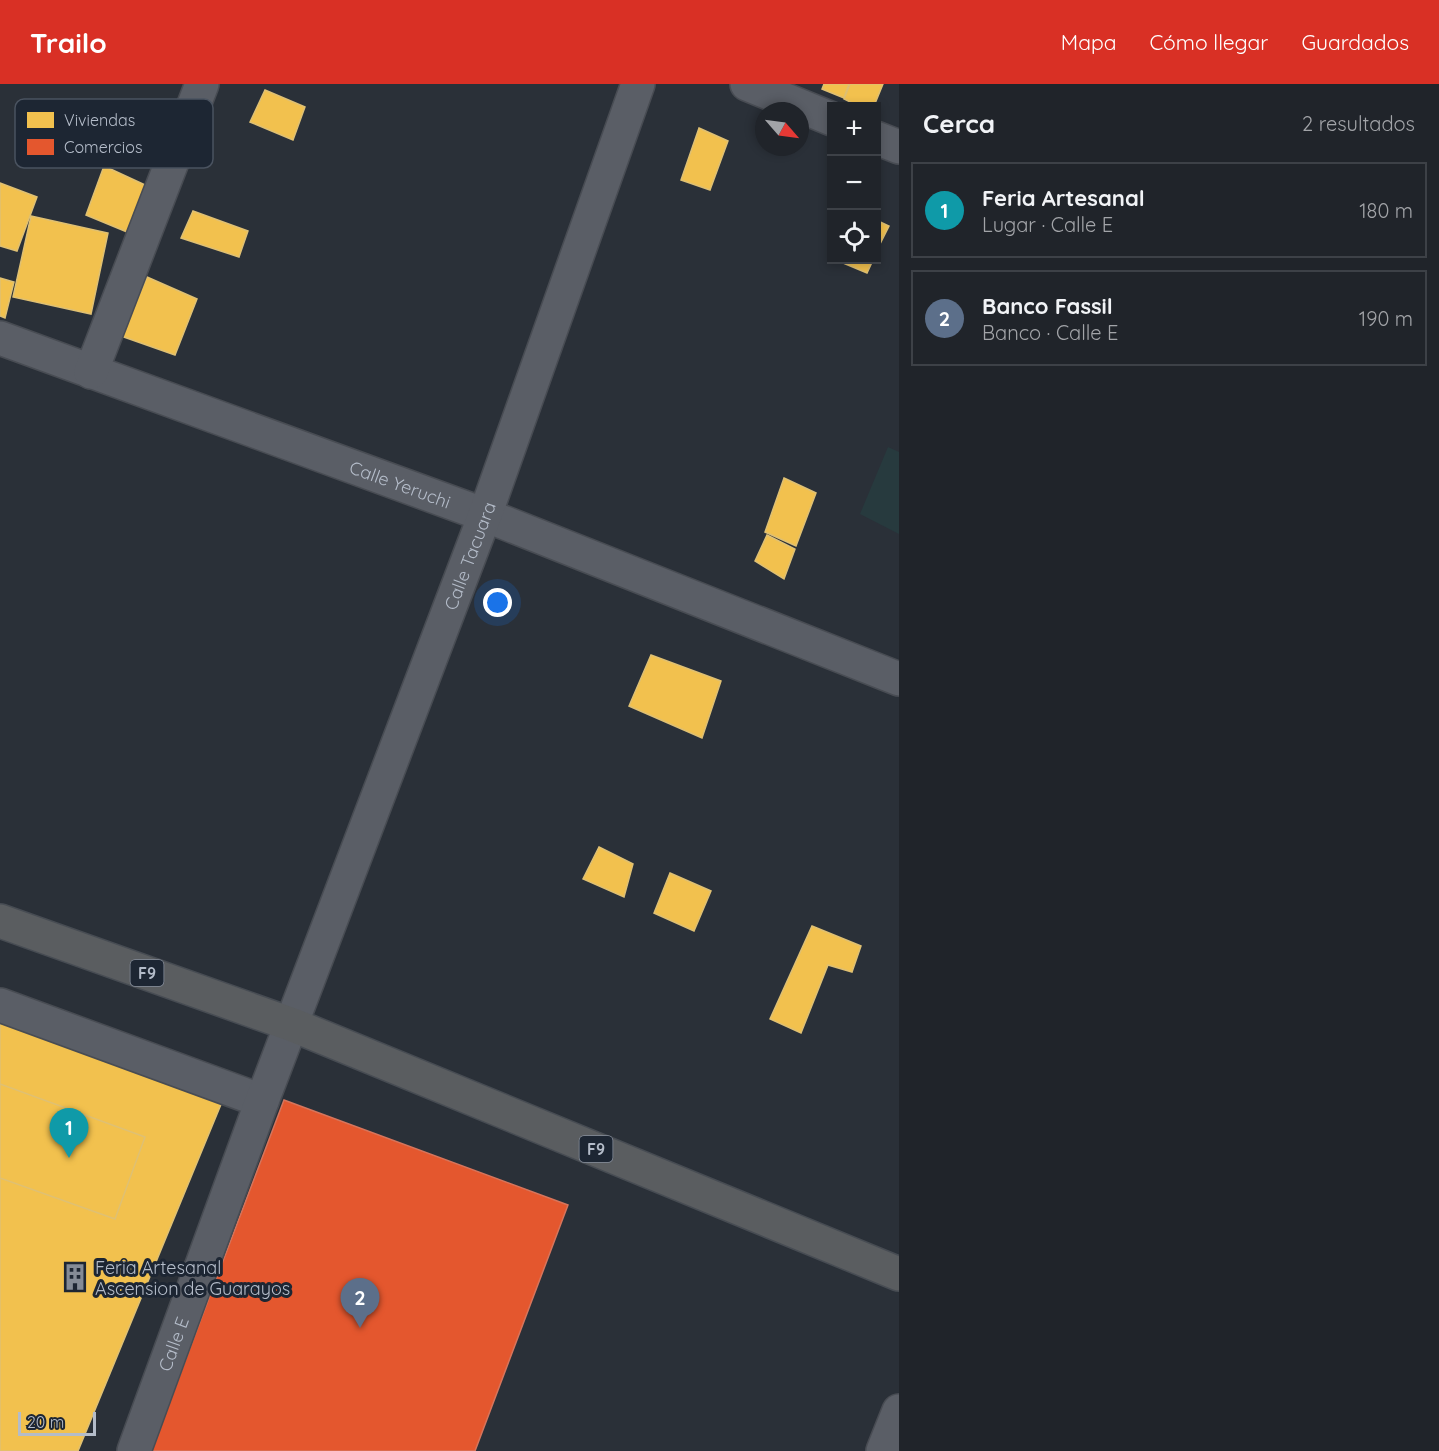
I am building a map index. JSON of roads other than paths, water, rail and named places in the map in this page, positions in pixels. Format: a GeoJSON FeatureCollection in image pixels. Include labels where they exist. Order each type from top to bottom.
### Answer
{"type":"FeatureCollection","features":[{"type":"Feature","properties":{"kind":"highway","name":"F9"},"geometry":{"type":"LineString","coordinates":[[0,921],[293,1025],[899,1274]]}},
{"type":"Feature","properties":{"kind":"street"},"geometry":{"type":"LineString","coordinates":[[196,99],[202,84]]}},
{"type":"Feature","properties":{"kind":"street","name":"Calle Tacuara"},"geometry":{"type":"LineString","coordinates":[[262,1101],[293,1025],[485,515],[638,84]]}},
{"type":"Feature","properties":{"kind":"street"},"geometry":{"type":"LineString","coordinates":[[747,84],[827,117]]}},
{"type":"Feature","properties":{"kind":"street"},"geometry":{"type":"LineString","coordinates":[[881,140],[899,147]]}},
{"type":"Feature","properties":{"kind":"street"},"geometry":{"type":"LineString","coordinates":[[92,372],[170,168]]}},
{"type":"Feature","properties":{"kind":"street","name":"Calle Yeruchi"},"geometry":{"type":"LineString","coordinates":[[0,338],[485,515],[899,679]]}},
{"type":"Feature","properties":{"kind":"street"},"geometry":{"type":"LineString","coordinates":[[0,1005],[262,1101]]}},
{"type":"Feature","properties":{"kind":"street","name":"Calle E"},"geometry":{"type":"LineString","coordinates":[[134,1451],[262,1101]]}},
{"type":"Feature","properties":{"kind":"street"},"geometry":{"type":"LineString","coordinates":[[883,1451],[899,1411]]}},
{"type":"Feature","properties":{"kind":"place","name":"Feria Artesanal"},"geometry":{"type":"Point","coordinates":[69,1158]}},
{"type":"Feature","properties":{"kind":"place","name":"Feria Artesanal Ascension de Guarayos"},"geometry":{"type":"Point","coordinates":[75,1277]}},
{"type":"Feature","properties":{"kind":"place","name":"Banco Fassil"},"geometry":{"type":"Point","coordinates":[360,1328]}}]}
